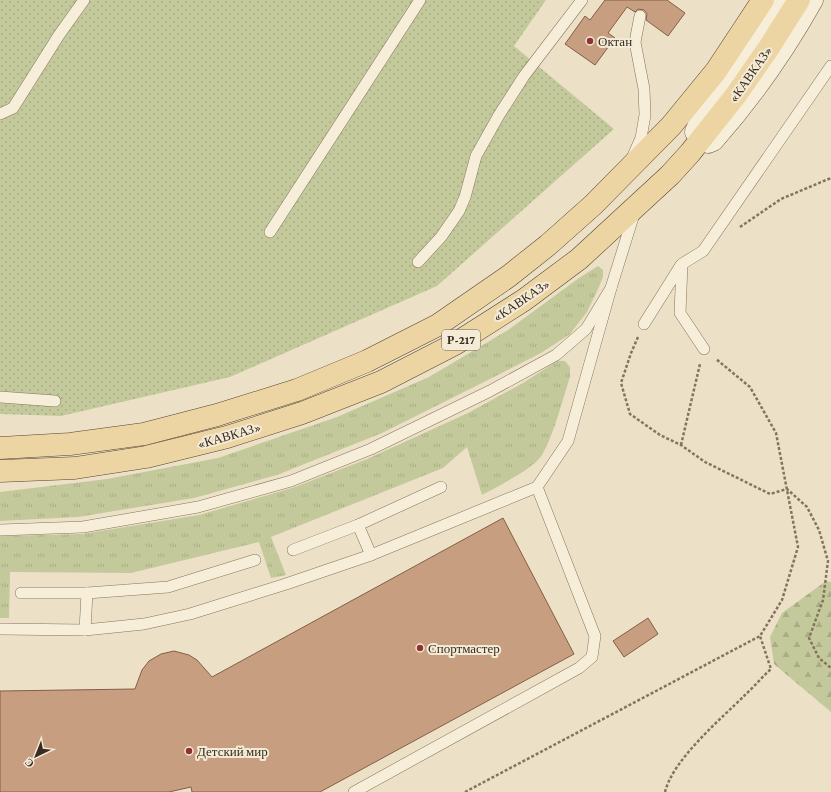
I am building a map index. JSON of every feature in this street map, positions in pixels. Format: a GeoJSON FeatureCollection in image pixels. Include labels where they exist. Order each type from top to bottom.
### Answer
{"type":"FeatureCollection","features":[{"type":"Feature","properties":{"kind":"main road","name":"«КАВКАЗ»"},"geometry":{"type":"LineString","coordinates":[[0,448],[70,444],[144,434],[217,414],[297,390],[367,361],[438,325],[509,276],[548,245],[626,173],[670,126],[716,71],[764,0]]}},
{"type":"Feature","properties":{"kind":"main road"},"geometry":{"type":"LineString","coordinates":[[690,153],[698,127],[733,80],[784,0]]}},
{"type":"Feature","properties":{"kind":"main road","name":"«КАВКАЗ»"},"geometry":{"type":"LineString","coordinates":[[0,471],[75,468],[146,457],[227,437],[302,413],[381,382],[455,344],[524,300],[579,259],[670,175],[690,153],[736,95],[770,46],[798,0]]}},
{"type":"Feature","properties":{"kind":"main road"},"geometry":{"type":"LineString","coordinates":[[690,153],[713,140],[736,114],[780,54],[812,0]]}},
{"type":"Feature","properties":{"kind":"lane"},"geometry":{"type":"LineString","coordinates":[[0,114],[13,108],[59,35],[84,0]]}},
{"type":"Feature","properties":{"kind":"lane"},"geometry":{"type":"LineString","coordinates":[[270,232],[420,0]]}},
{"type":"Feature","properties":{"kind":"lane"},"geometry":{"type":"LineString","coordinates":[[418,262],[442,238],[459,211],[465,197],[476,156],[499,115],[524,76],[582,0]]}},
{"type":"Feature","properties":{"kind":"lane"},"geometry":{"type":"LineString","coordinates":[[626,173],[641,138],[645,115],[644,89],[635,42],[640,16]]}},
{"type":"Feature","properties":{"kind":"lane"},"geometry":{"type":"LineString","coordinates":[[644,324],[682,264],[703,250],[831,66]]}},
{"type":"Feature","properties":{"kind":"lane"},"geometry":{"type":"LineString","coordinates":[[0,629],[85,630],[144,624],[190,614],[286,584],[371,555],[537,487],[568,441],[629,227],[638,205]]}},
{"type":"Feature","properties":{"kind":"lane"},"geometry":{"type":"LineString","coordinates":[[682,264],[680,313],[704,349]]}},
{"type":"Feature","properties":{"kind":"lane"},"geometry":{"type":"LineString","coordinates":[[0,530],[83,527],[198,507],[291,481],[372,449],[490,391],[556,355],[586,328],[611,288]]}},
{"type":"Feature","properties":{"kind":"lane"},"geometry":{"type":"LineString","coordinates":[[0,397],[55,400]]}},
{"type":"Feature","properties":{"kind":"lane"},"geometry":{"type":"LineString","coordinates":[[293,550],[358,525],[441,487]]}},
{"type":"Feature","properties":{"kind":"lane"},"geometry":{"type":"LineString","coordinates":[[354,792],[579,668],[592,657],[595,636],[537,487]]}},
{"type":"Feature","properties":{"kind":"lane"},"geometry":{"type":"LineString","coordinates":[[358,525],[371,555]]}},
{"type":"Feature","properties":{"kind":"lane"},"geometry":{"type":"LineString","coordinates":[[21,593],[87,593],[168,587],[255,560]]}},
{"type":"Feature","properties":{"kind":"lane"},"geometry":{"type":"LineString","coordinates":[[85,630],[87,593]]}},
{"type":"Feature","properties":{"kind":"path"},"geometry":{"type":"LineString","coordinates":[[712,237],[732,233],[781,199],[831,178]]}},
{"type":"Feature","properties":{"kind":"path"},"geometry":{"type":"LineString","coordinates":[[644,324],[631,353],[621,383],[630,414],[660,435],[681,446],[705,462],[770,494],[787,489]]}},
{"type":"Feature","properties":{"kind":"path"},"geometry":{"type":"LineString","coordinates":[[465,792],[760,636],[782,600],[798,547],[787,489],[776,433],[750,387],[704,349],[681,446]]}},
{"type":"Feature","properties":{"kind":"path"},"geometry":{"type":"LineString","coordinates":[[787,489],[807,507],[819,530],[828,561],[823,600],[809,638],[819,658],[831,668]]}},
{"type":"Feature","properties":{"kind":"path"},"geometry":{"type":"LineString","coordinates":[[665,792],[667,782],[686,756],[714,724],[771,669],[760,636]]}},
{"type":"Feature","properties":{"kind":"green space"},"geometry":{"type":"Polygon","coordinates":[[[0,0],[546,0],[514,46],[614,129],[437,286],[230,377],[61,416],[0,414],[0,0]]]}},
{"type":"Feature","properties":{"kind":"green space"},"geometry":{"type":"Polygon","coordinates":[[[598,266],[603,270],[603,277],[587,312],[570,334],[541,353],[382,433],[277,475],[194,498],[78,517],[0,521],[0,492],[107,479],[218,458],[337,417],[429,377],[508,330],[579,278],[598,266]]]}},
{"type":"Feature","properties":{"kind":"green space"},"geometry":{"type":"Polygon","coordinates":[[[557,361],[565,361],[570,367],[570,377],[552,434],[543,454],[526,470],[482,495],[467,447],[443,468],[271,537],[286,575],[271,578],[259,542],[131,573],[10,572],[9,618],[0,618],[0,536],[82,534],[199,515],[295,487],[367,459],[468,413],[523,383],[557,361]]]}},
{"type":"Feature","properties":{"kind":"green space"},"geometry":{"type":"Polygon","coordinates":[[[826,581],[831,582],[831,712],[774,664],[770,637],[782,613],[826,581]]]}},
{"type":"Feature","properties":{"kind":"building"},"geometry":{"type":"Polygon","coordinates":[[[605,0],[667,0],[685,13],[668,36],[646,20],[647,14],[644,10],[638,9],[635,12],[627,7],[608,33],[615,38],[595,65],[565,44],[585,16],[590,20],[605,0]]]}},
{"type":"Feature","properties":{"kind":"building"},"geometry":{"type":"Polygon","coordinates":[[[503,518],[574,654],[320,792],[192,792],[191,787],[169,792],[0,792],[0,691],[135,689],[142,670],[149,661],[161,654],[174,651],[189,655],[197,660],[212,677],[503,518]]]}},
{"type":"Feature","properties":{"kind":"building"},"geometry":{"type":"Polygon","coordinates":[[[648,618],[658,634],[624,657],[613,641],[648,618]]]}},
{"type":"Feature","properties":{"kind":"place","name":"Октан"},"geometry":{"type":"Point","coordinates":[590,41]}},
{"type":"Feature","properties":{"kind":"place","name":"Спортмастер"},"geometry":{"type":"Point","coordinates":[420,648]}},
{"type":"Feature","properties":{"kind":"place","name":"Детский мир"},"geometry":{"type":"Point","coordinates":[189,751]}}]}
